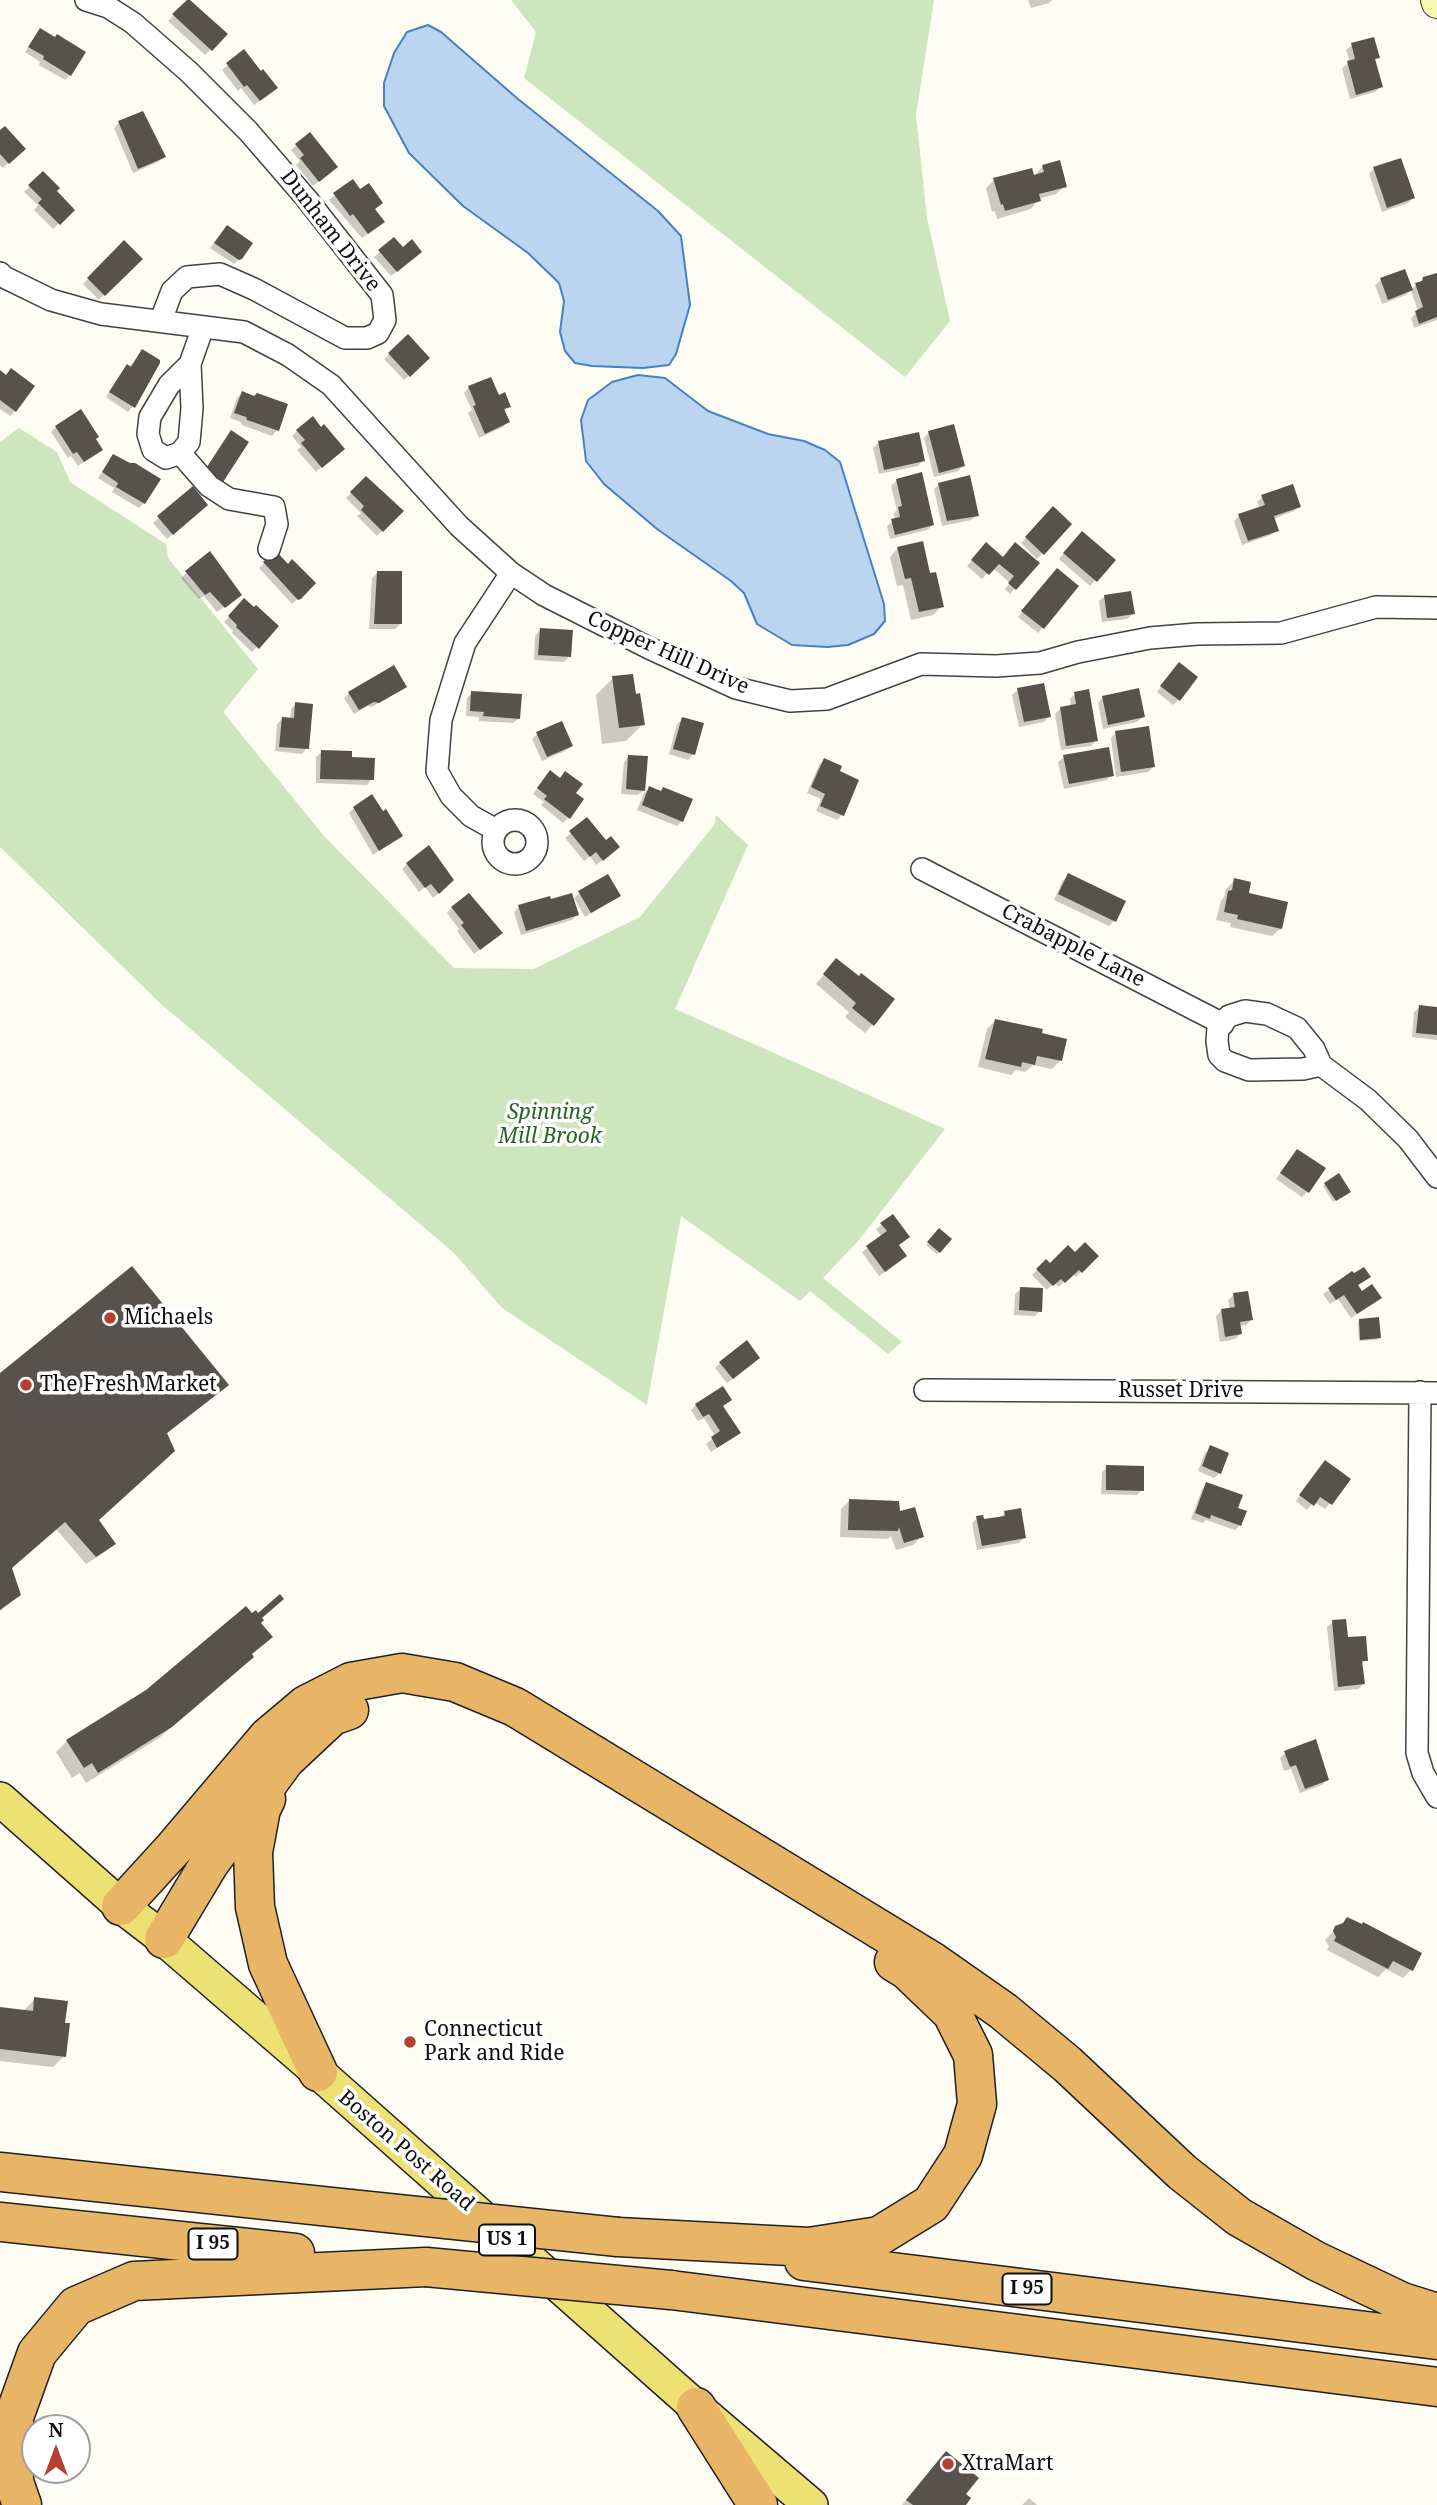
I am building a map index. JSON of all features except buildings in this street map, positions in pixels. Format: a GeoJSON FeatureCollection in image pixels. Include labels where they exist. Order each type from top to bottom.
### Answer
{"type":"FeatureCollection","features":[{"type":"Feature","properties":{"kind":"highway"},"geometry":{"type":"LineString","coordinates":[[121,1906],[268,1737],[306,1705],[351,1682],[389,1675],[402,1674],[455,1682],[515,1707],[933,1962],[1003,2011],[1067,2064],[1182,2172],[1239,2217],[1316,2262],[1402,2302],[1437,2313]]}},
{"type":"Feature","properties":{"kind":"highway"},"geometry":{"type":"LineString","coordinates":[[164,1939],[209,1864],[285,1760],[332,1716],[383,1697],[440,1697],[494,1718],[907,1970],[952,2013],[973,2055],[977,2104],[962,2155],[930,2204],[879,2236],[809,2247],[618,2237]]}},
{"type":"Feature","properties":{"kind":"highway"},"geometry":{"type":"LineString","coordinates":[[285,1760],[261,1809],[253,1852],[255,1907],[268,1964],[318,2073]]}},
{"type":"Feature","properties":{"kind":"highway","name":"I 95"},"geometry":{"type":"LineString","coordinates":[[0,2172],[618,2237],[1437,2340]]}},
{"type":"Feature","properties":{"kind":"highway","name":"I 95"},"geometry":{"type":"LineString","coordinates":[[0,2222],[671,2290],[1437,2387]]}},
{"type":"Feature","properties":{"kind":"highway"},"geometry":{"type":"LineString","coordinates":[[22,2505],[14,2482],[14,2417],[37,2353],[76,2306],[134,2281],[426,2267]]}},
{"type":"Feature","properties":{"kind":"highway"},"geometry":{"type":"LineString","coordinates":[[696,2407],[758,2505]]}},
{"type":"Feature","properties":{"kind":"main road","name":"Boston Post Road"},"geometry":{"type":"LineString","coordinates":[[0,1799],[318,2073],[811,2505]]}},
{"type":"Feature","properties":{"kind":"street","name":"Dunham Drive"},"geometry":{"type":"LineString","coordinates":[[86,0],[108,7],[132,23],[189,72],[248,131],[306,198],[382,295],[385,320],[378,333],[367,338],[345,338],[254,289],[220,274],[187,277],[172,291],[161,320]]}},
{"type":"Feature","properties":{"kind":"street","name":"Copper Hill Drive"},"geometry":{"type":"LineString","coordinates":[[0,273],[51,300],[101,314],[244,332],[288,355],[331,385],[459,526],[511,573],[544,595],[736,688],[790,701],[827,699],[921,664],[996,666],[1040,663],[1077,652],[1150,638],[1197,634],[1281,633],[1376,607],[1437,608]]}},
{"type":"Feature","properties":{"kind":"street"},"geometry":{"type":"LineString","coordinates":[[190,364],[169,386],[150,417],[148,434],[153,450],[166,458],[180,453],[189,442],[192,408],[190,364],[203,327]]}},
{"type":"Feature","properties":{"kind":"street"},"geometry":{"type":"LineString","coordinates":[[180,453],[209,486],[229,499],[274,507],[277,524],[269,549]]}},
{"type":"Feature","properties":{"kind":"street"},"geometry":{"type":"LineString","coordinates":[[496,830],[471,816],[451,796],[438,771],[438,758],[441,720],[466,643],[511,573]]}},
{"type":"Feature","properties":{"kind":"street","name":"Crabapple Lane"},"geometry":{"type":"LineString","coordinates":[[922,869],[1223,1024]]}},
{"type":"Feature","properties":{"kind":"street"},"geometry":{"type":"LineString","coordinates":[[1321,1065],[1303,1069],[1249,1070],[1225,1061],[1219,1055],[1218,1028],[1229,1016],[1245,1011],[1268,1014],[1297,1028],[1314,1049],[1321,1065],[1368,1100],[1408,1139],[1437,1177]]}},
{"type":"Feature","properties":{"kind":"street","name":"Russet Drive"},"geometry":{"type":"LineString","coordinates":[[925,1390],[1429,1392]]}},
{"type":"Feature","properties":{"kind":"street"},"geometry":{"type":"LineString","coordinates":[[1429,1392],[1418,1753],[1423,1773],[1437,1797]]}},
{"type":"Feature","properties":{"kind":"green space"},"geometry":{"type":"Polygon","coordinates":[[[511,0],[934,0],[916,115],[927,218],[950,321],[905,377],[524,78],[536,32],[511,0]]]}},
{"type":"Feature","properties":{"kind":"green space","name":"Spinning Mill Brook"},"geometry":{"type":"Polygon","coordinates":[[[19,428],[57,452],[70,482],[166,544],[168,558],[258,669],[223,712],[324,836],[454,968],[534,969],[640,917],[715,824],[716,815],[748,845],[675,1009],[945,1129],[859,1240],[823,1278],[902,1342],[888,1354],[810,1291],[800,1301],[681,1216],[647,1405],[502,1308],[454,1253],[161,1004],[0,847],[0,442],[19,428]]]}},
{"type":"Feature","properties":{"kind":"water"},"geometry":{"type":"Polygon","coordinates":[[[428,25],[441,32],[518,99],[658,211],[681,236],[690,305],[676,354],[669,365],[643,368],[575,363],[565,351],[560,332],[564,301],[559,283],[528,253],[463,206],[409,153],[384,106],[384,83],[394,53],[407,32],[428,25]]]}},
{"type":"Feature","properties":{"kind":"water"},"geometry":{"type":"Polygon","coordinates":[[[638,375],[665,378],[708,411],[768,434],[804,441],[825,450],[840,462],[884,604],[885,621],[874,634],[848,645],[792,645],[757,624],[744,593],[731,581],[657,529],[604,484],[586,461],[581,420],[588,400],[612,382],[638,375]]]}},
{"type":"Feature","properties":{"kind":"place","name":"Michaels"},"geometry":{"type":"Point","coordinates":[110,1318]}},
{"type":"Feature","properties":{"kind":"place","name":"The Fresh Market"},"geometry":{"type":"Point","coordinates":[26,1385]}},
{"type":"Feature","properties":{"kind":"place","name":"Connecticut Park and Ride"},"geometry":{"type":"Point","coordinates":[410,2042]}},
{"type":"Feature","properties":{"kind":"place","name":"XtraMart"},"geometry":{"type":"Point","coordinates":[948,2464]}}]}
